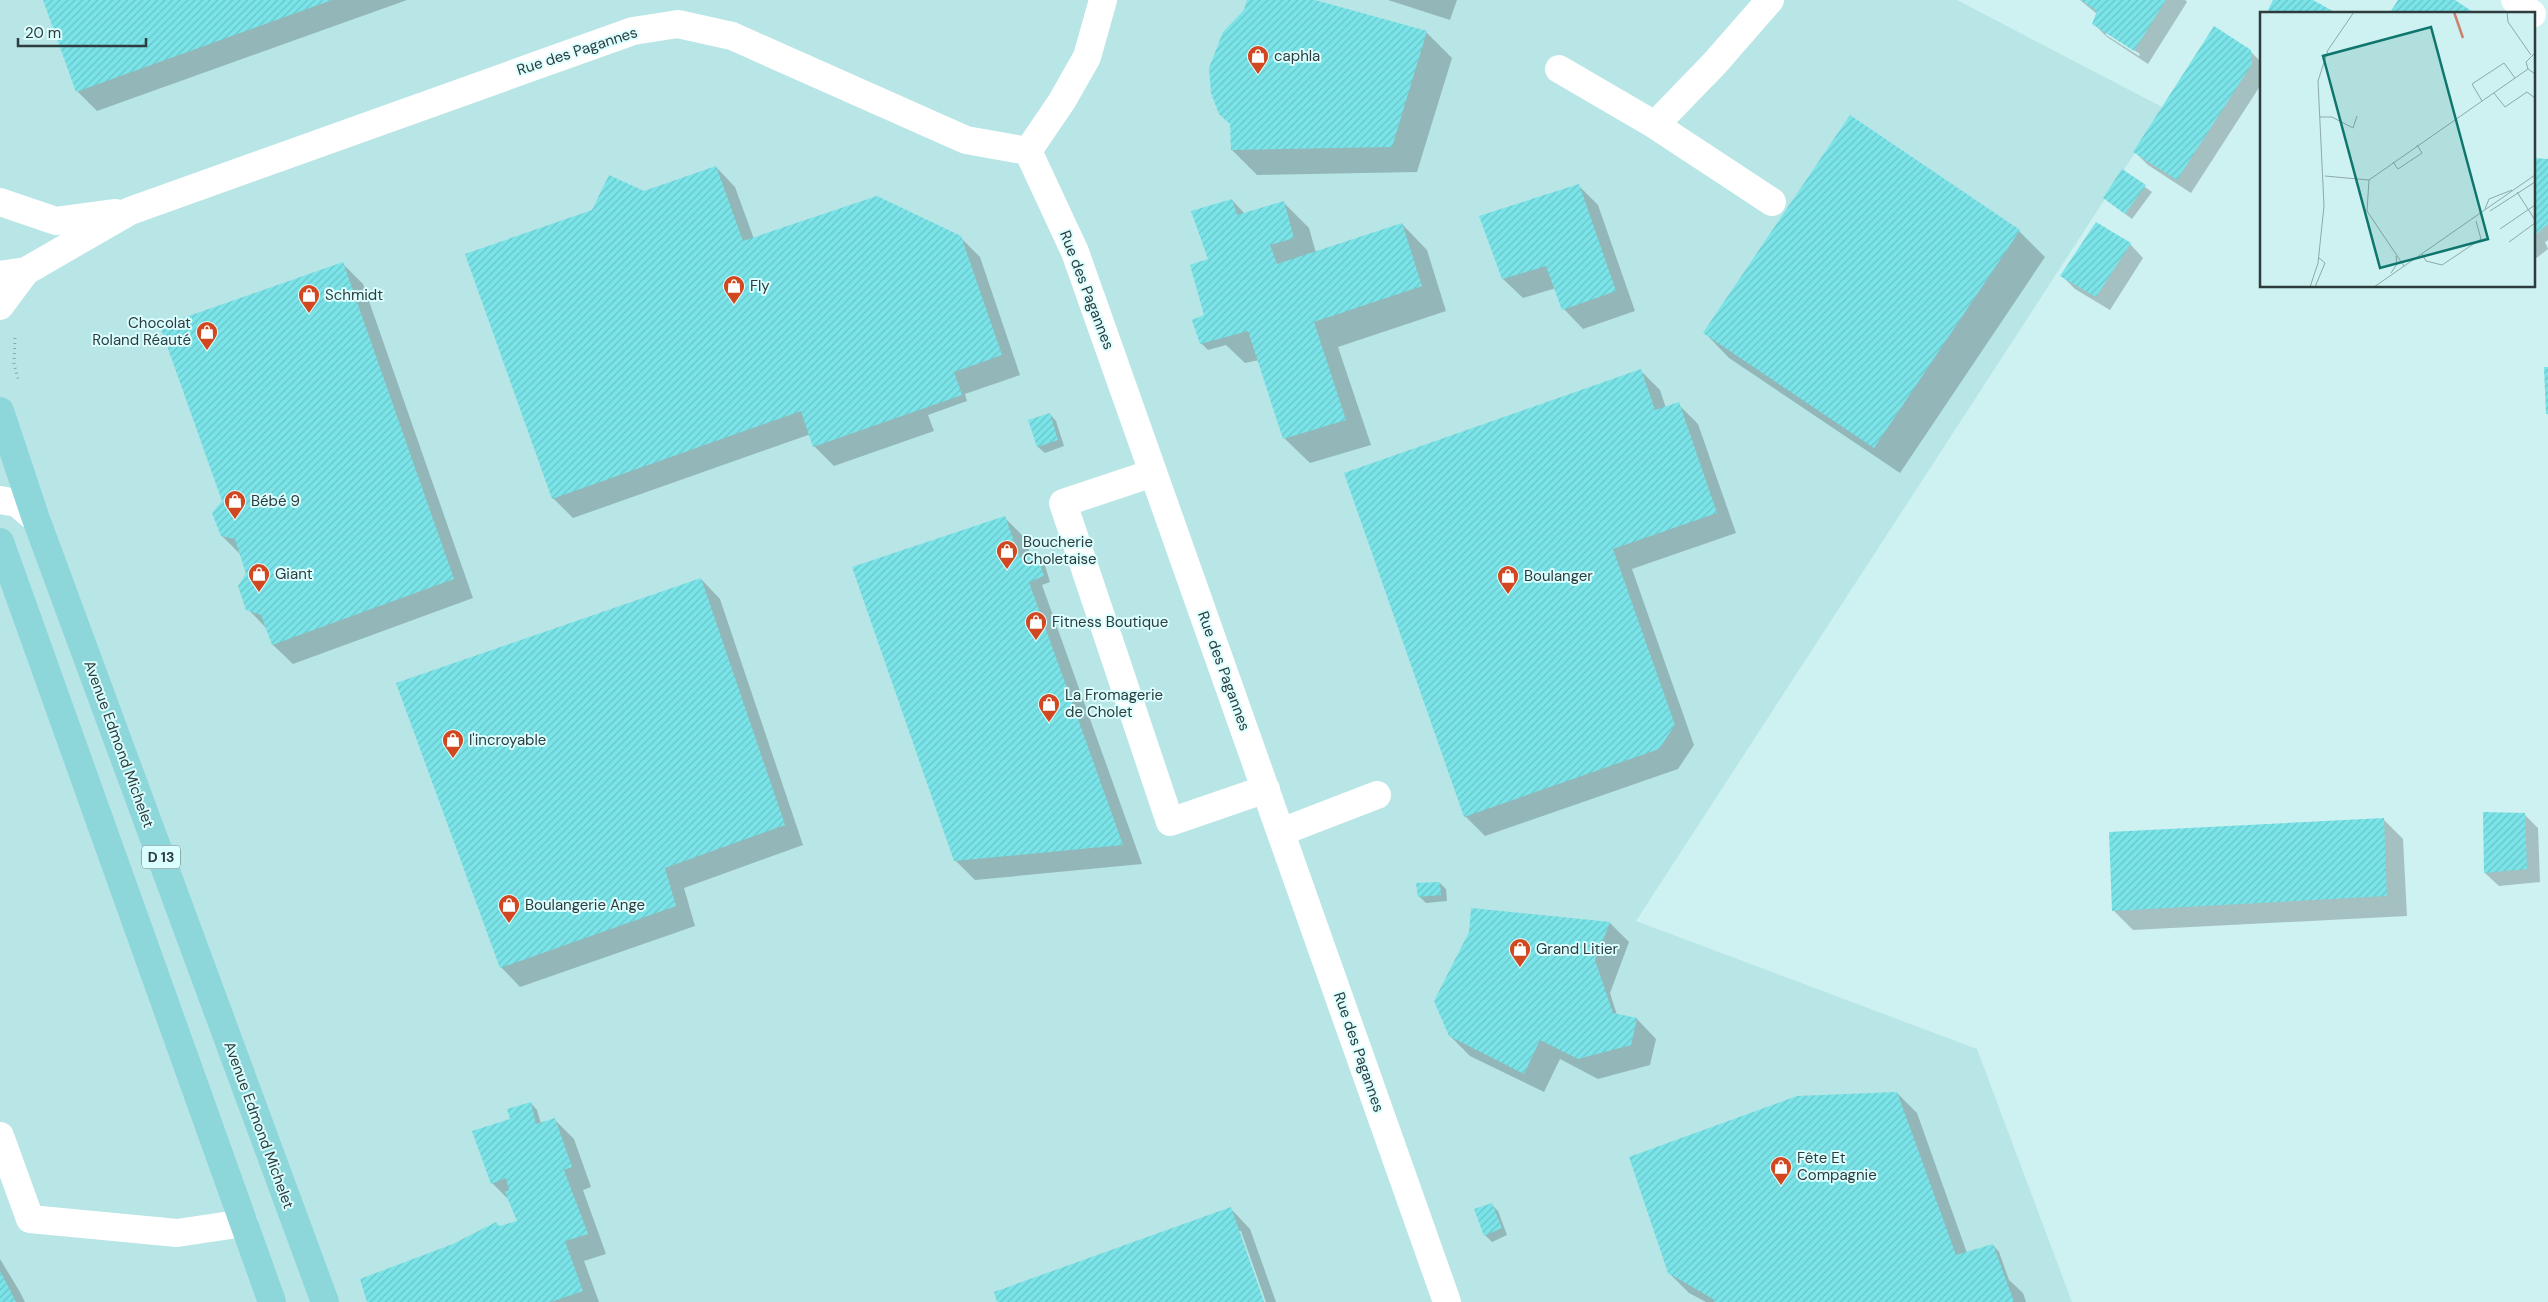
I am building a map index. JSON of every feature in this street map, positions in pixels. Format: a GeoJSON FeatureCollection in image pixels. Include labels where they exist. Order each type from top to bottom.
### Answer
{"type":"FeatureCollection","features":[{"type":"Feature","properties":{"kind":"main road","name":"Avenue Edmond Michelet"},"geometry":{"type":"LineString","coordinates":[[0,411],[36,520],[325,1302]]}},
{"type":"Feature","properties":{"kind":"main road"},"geometry":{"type":"LineString","coordinates":[[0,542],[272,1302]]}},
{"type":"Feature","properties":{"kind":"street"},"geometry":{"type":"LineString","coordinates":[[1028,151],[1062,101],[1087,57],[1103,0]]}},
{"type":"Feature","properties":{"kind":"street"},"geometry":{"type":"LineString","coordinates":[[1655,124],[1714,63],[1770,0]]}},
{"type":"Feature","properties":{"kind":"street"},"geometry":{"type":"LineString","coordinates":[[2515,0],[2529,12]]}},
{"type":"Feature","properties":{"kind":"street"},"geometry":{"type":"LineString","coordinates":[[2536,17],[2548,27]]}},
{"type":"Feature","properties":{"kind":"street","name":"Rue des Pagannes"},"geometry":{"type":"LineString","coordinates":[[13,273],[130,211],[633,31],[678,24],[732,36],[966,140],[1028,151],[1075,252],[1447,1302]]}},
{"type":"Feature","properties":{"kind":"street"},"geometry":{"type":"LineString","coordinates":[[1560,69],[1655,124],[1772,202]]}},
{"type":"Feature","properties":{"kind":"street","name":"Rue des Pagannes"},"geometry":{"type":"LineString","coordinates":[[0,202],[56,221],[130,211]]}},
{"type":"Feature","properties":{"kind":"street"},"geometry":{"type":"LineString","coordinates":[[0,306],[13,273]]}},
{"type":"Feature","properties":{"kind":"street"},"geometry":{"type":"LineString","coordinates":[[1153,473],[1063,503],[1170,822],[1266,789]]}},
{"type":"Feature","properties":{"kind":"street"},"geometry":{"type":"LineString","coordinates":[[0,500],[16,503],[36,520]]}},
{"type":"Feature","properties":{"kind":"street"},"geometry":{"type":"LineString","coordinates":[[1281,832],[1377,795]]}},
{"type":"Feature","properties":{"kind":"street"},"geometry":{"type":"LineString","coordinates":[[0,1136],[30,1219],[177,1233],[244,1223]]}},
{"type":"Feature","properties":{"kind":"shaded area"},"geometry":{"type":"Polygon","coordinates":[[[0,0],[1957,0],[2164,108],[1636,921],[1977,1049],[2072,1302],[0,1302],[0,0]]]}},
{"type":"Feature","properties":{"kind":"building"},"geometry":{"type":"Polygon","coordinates":[[[43,0],[332,0],[76,92],[43,0]]]}},
{"type":"Feature","properties":{"kind":"building"},"geometry":{"type":"Polygon","coordinates":[[[1247,0],[1315,0],[1427,31],[1392,147],[1231,150],[1230,124],[1219,114],[1211,93],[1209,68],[1223,32],[1244,10],[1247,0]]]}},
{"type":"Feature","properties":{"kind":"building"},"geometry":{"type":"Polygon","coordinates":[[[2081,0],[2166,0],[2134,51],[2092,24],[2097,11],[2081,0]]]}},
{"type":"Feature","properties":{"kind":"building"},"geometry":{"type":"Polygon","coordinates":[[[2273,0],[2313,0],[2334,12],[2271,12],[2268,10],[2273,0]]]}},
{"type":"Feature","properties":{"kind":"building"},"geometry":{"type":"Polygon","coordinates":[[[2398,0],[2455,0],[2473,12],[2390,12],[2398,0]]]}},
{"type":"Feature","properties":{"kind":"building"},"geometry":{"type":"Polygon","coordinates":[[[2214,26],[2251,50],[2252,64],[2177,180],[2133,152],[2214,26]]]}},
{"type":"Feature","properties":{"kind":"building"},"geometry":{"type":"Polygon","coordinates":[[[1850,115],[2020,230],[1874,448],[1703,333],[1850,115]]]}},
{"type":"Feature","properties":{"kind":"building"},"geometry":{"type":"Polygon","coordinates":[[[2536,158],[2548,159],[2548,224],[2536,234],[2536,158]]]}},
{"type":"Feature","properties":{"kind":"building","name":"Fly"},"geometry":{"type":"Polygon","coordinates":[[[716,166],[743,241],[877,196],[961,236],[1002,355],[954,372],[962,395],[813,447],[801,411],[552,499],[465,254],[592,210],[609,175],[644,191],[716,166]]]}},
{"type":"Feature","properties":{"kind":"building"},"geometry":{"type":"Polygon","coordinates":[[[2122,169],[2146,185],[2125,214],[2103,198],[2122,169]]]}},
{"type":"Feature","properties":{"kind":"building"},"geometry":{"type":"Polygon","coordinates":[[[1579,184],[1616,291],[1562,310],[1546,266],[1502,279],[1479,216],[1579,184]]]}},
{"type":"Feature","properties":{"kind":"building"},"geometry":{"type":"Polygon","coordinates":[[[1232,199],[1237,215],[1284,201],[1294,238],[1270,245],[1277,264],[1402,223],[1422,286],[1314,322],[1346,420],[1283,439],[1248,331],[1200,344],[1192,320],[1204,315],[1190,265],[1208,259],[1191,211],[1232,199]]]}},
{"type":"Feature","properties":{"kind":"building"},"geometry":{"type":"Polygon","coordinates":[[[2096,222],[2131,243],[2096,297],[2060,276],[2096,222]]]}},
{"type":"Feature","properties":{"kind":"building"},"geometry":{"type":"Polygon","coordinates":[[[343,262],[454,579],[272,645],[261,615],[246,610],[238,586],[246,574],[235,539],[221,536],[212,513],[222,501],[160,326],[343,262]]]}},
{"type":"Feature","properties":{"kind":"building"},"geometry":{"type":"Polygon","coordinates":[[[2544,367],[2548,367],[2548,414],[2546,414],[2544,367]]]}},
{"type":"Feature","properties":{"kind":"building","name":"Boulanger"},"geometry":{"type":"Polygon","coordinates":[[[1641,369],[1655,410],[1679,402],[1717,513],[1613,549],[1675,725],[1659,749],[1464,817],[1344,473],[1641,369]]]}},
{"type":"Feature","properties":{"kind":"building"},"geometry":{"type":"Polygon","coordinates":[[[1050,413],[1058,440],[1037,447],[1028,420],[1050,413]]]}},
{"type":"Feature","properties":{"kind":"building"},"geometry":{"type":"Polygon","coordinates":[[[1005,516],[1020,558],[1036,552],[1044,576],[1029,582],[1123,845],[954,861],[852,567],[1005,516]]]}},
{"type":"Feature","properties":{"kind":"building"},"geometry":{"type":"Polygon","coordinates":[[[701,578],[785,825],[665,868],[676,906],[500,968],[396,683],[701,578]]]}},
{"type":"Feature","properties":{"kind":"building"},"geometry":{"type":"Polygon","coordinates":[[[2483,812],[2525,813],[2527,869],[2484,873],[2483,812]]]}},
{"type":"Feature","properties":{"kind":"building"},"geometry":{"type":"Polygon","coordinates":[[[2384,818],[2387,896],[2112,911],[2109,832],[2384,818]]]}},
{"type":"Feature","properties":{"kind":"building"},"geometry":{"type":"Polygon","coordinates":[[[1440,882],[1441,895],[1418,897],[1416,883],[1440,882]]]}},
{"type":"Feature","properties":{"kind":"building"},"geometry":{"type":"Polygon","coordinates":[[[1471,908],[1610,922],[1595,960],[1613,1013],[1637,1018],[1631,1045],[1578,1059],[1540,1040],[1524,1074],[1449,1036],[1434,1001],[1469,932],[1471,908]]]}},
{"type":"Feature","properties":{"kind":"building"},"geometry":{"type":"Polygon","coordinates":[[[1897,1092],[1956,1255],[1993,1244],[2014,1302],[1715,1302],[1713,1299],[1668,1273],[1629,1157],[1797,1096],[1897,1092]]]}},
{"type":"Feature","properties":{"kind":"building"},"geometry":{"type":"Polygon","coordinates":[[[531,1102],[536,1124],[555,1118],[572,1167],[564,1170],[588,1234],[565,1241],[583,1291],[551,1302],[367,1302],[360,1279],[453,1244],[496,1222],[499,1226],[517,1221],[505,1192],[509,1190],[506,1178],[491,1184],[472,1131],[510,1119],[507,1109],[531,1102]]]}},
{"type":"Feature","properties":{"kind":"building"},"geometry":{"type":"Polygon","coordinates":[[[1492,1203],[1502,1228],[1484,1236],[1474,1209],[1492,1203]]]}},
{"type":"Feature","properties":{"kind":"building"},"geometry":{"type":"Polygon","coordinates":[[[1231,1207],[1264,1302],[997,1302],[994,1292],[1231,1207]]]}},
{"type":"Feature","properties":{"kind":"building"},"geometry":{"type":"Polygon","coordinates":[[[0,1271],[11,1292],[16,1302],[0,1302],[0,1271]]]}},
{"type":"Feature","properties":{"kind":"place","name":"caphla"},"geometry":{"type":"Point","coordinates":[1258,75]}},
{"type":"Feature","properties":{"kind":"place","name":"Fly"},"geometry":{"type":"Point","coordinates":[734,305]}},
{"type":"Feature","properties":{"kind":"place","name":"Schmidt"},"geometry":{"type":"Point","coordinates":[309,314]}},
{"type":"Feature","properties":{"kind":"place","name":"Chocolat Roland Réauté"},"geometry":{"type":"Point","coordinates":[207,351]}},
{"type":"Feature","properties":{"kind":"place","name":"Bébé 9"},"geometry":{"type":"Point","coordinates":[235,520]}},
{"type":"Feature","properties":{"kind":"place","name":"Boucherie Choletaise"},"geometry":{"type":"Point","coordinates":[1007,570]}},
{"type":"Feature","properties":{"kind":"place","name":"Giant"},"geometry":{"type":"Point","coordinates":[259,593]}},
{"type":"Feature","properties":{"kind":"place","name":"Boulanger"},"geometry":{"type":"Point","coordinates":[1508,595]}},
{"type":"Feature","properties":{"kind":"place","name":"Fitness Boutique"},"geometry":{"type":"Point","coordinates":[1036,641]}},
{"type":"Feature","properties":{"kind":"place","name":"La Fromagerie de Cholet"},"geometry":{"type":"Point","coordinates":[1049,723]}},
{"type":"Feature","properties":{"kind":"place","name":"l'incroyable"},"geometry":{"type":"Point","coordinates":[453,759]}},
{"type":"Feature","properties":{"kind":"place","name":"Boulangerie Ange"},"geometry":{"type":"Point","coordinates":[509,924]}},
{"type":"Feature","properties":{"kind":"place","name":"Grand Litier"},"geometry":{"type":"Point","coordinates":[1520,968]}},
{"type":"Feature","properties":{"kind":"place","name":"Fête Et Compagnie"},"geometry":{"type":"Point","coordinates":[1781,1186]}}]}
